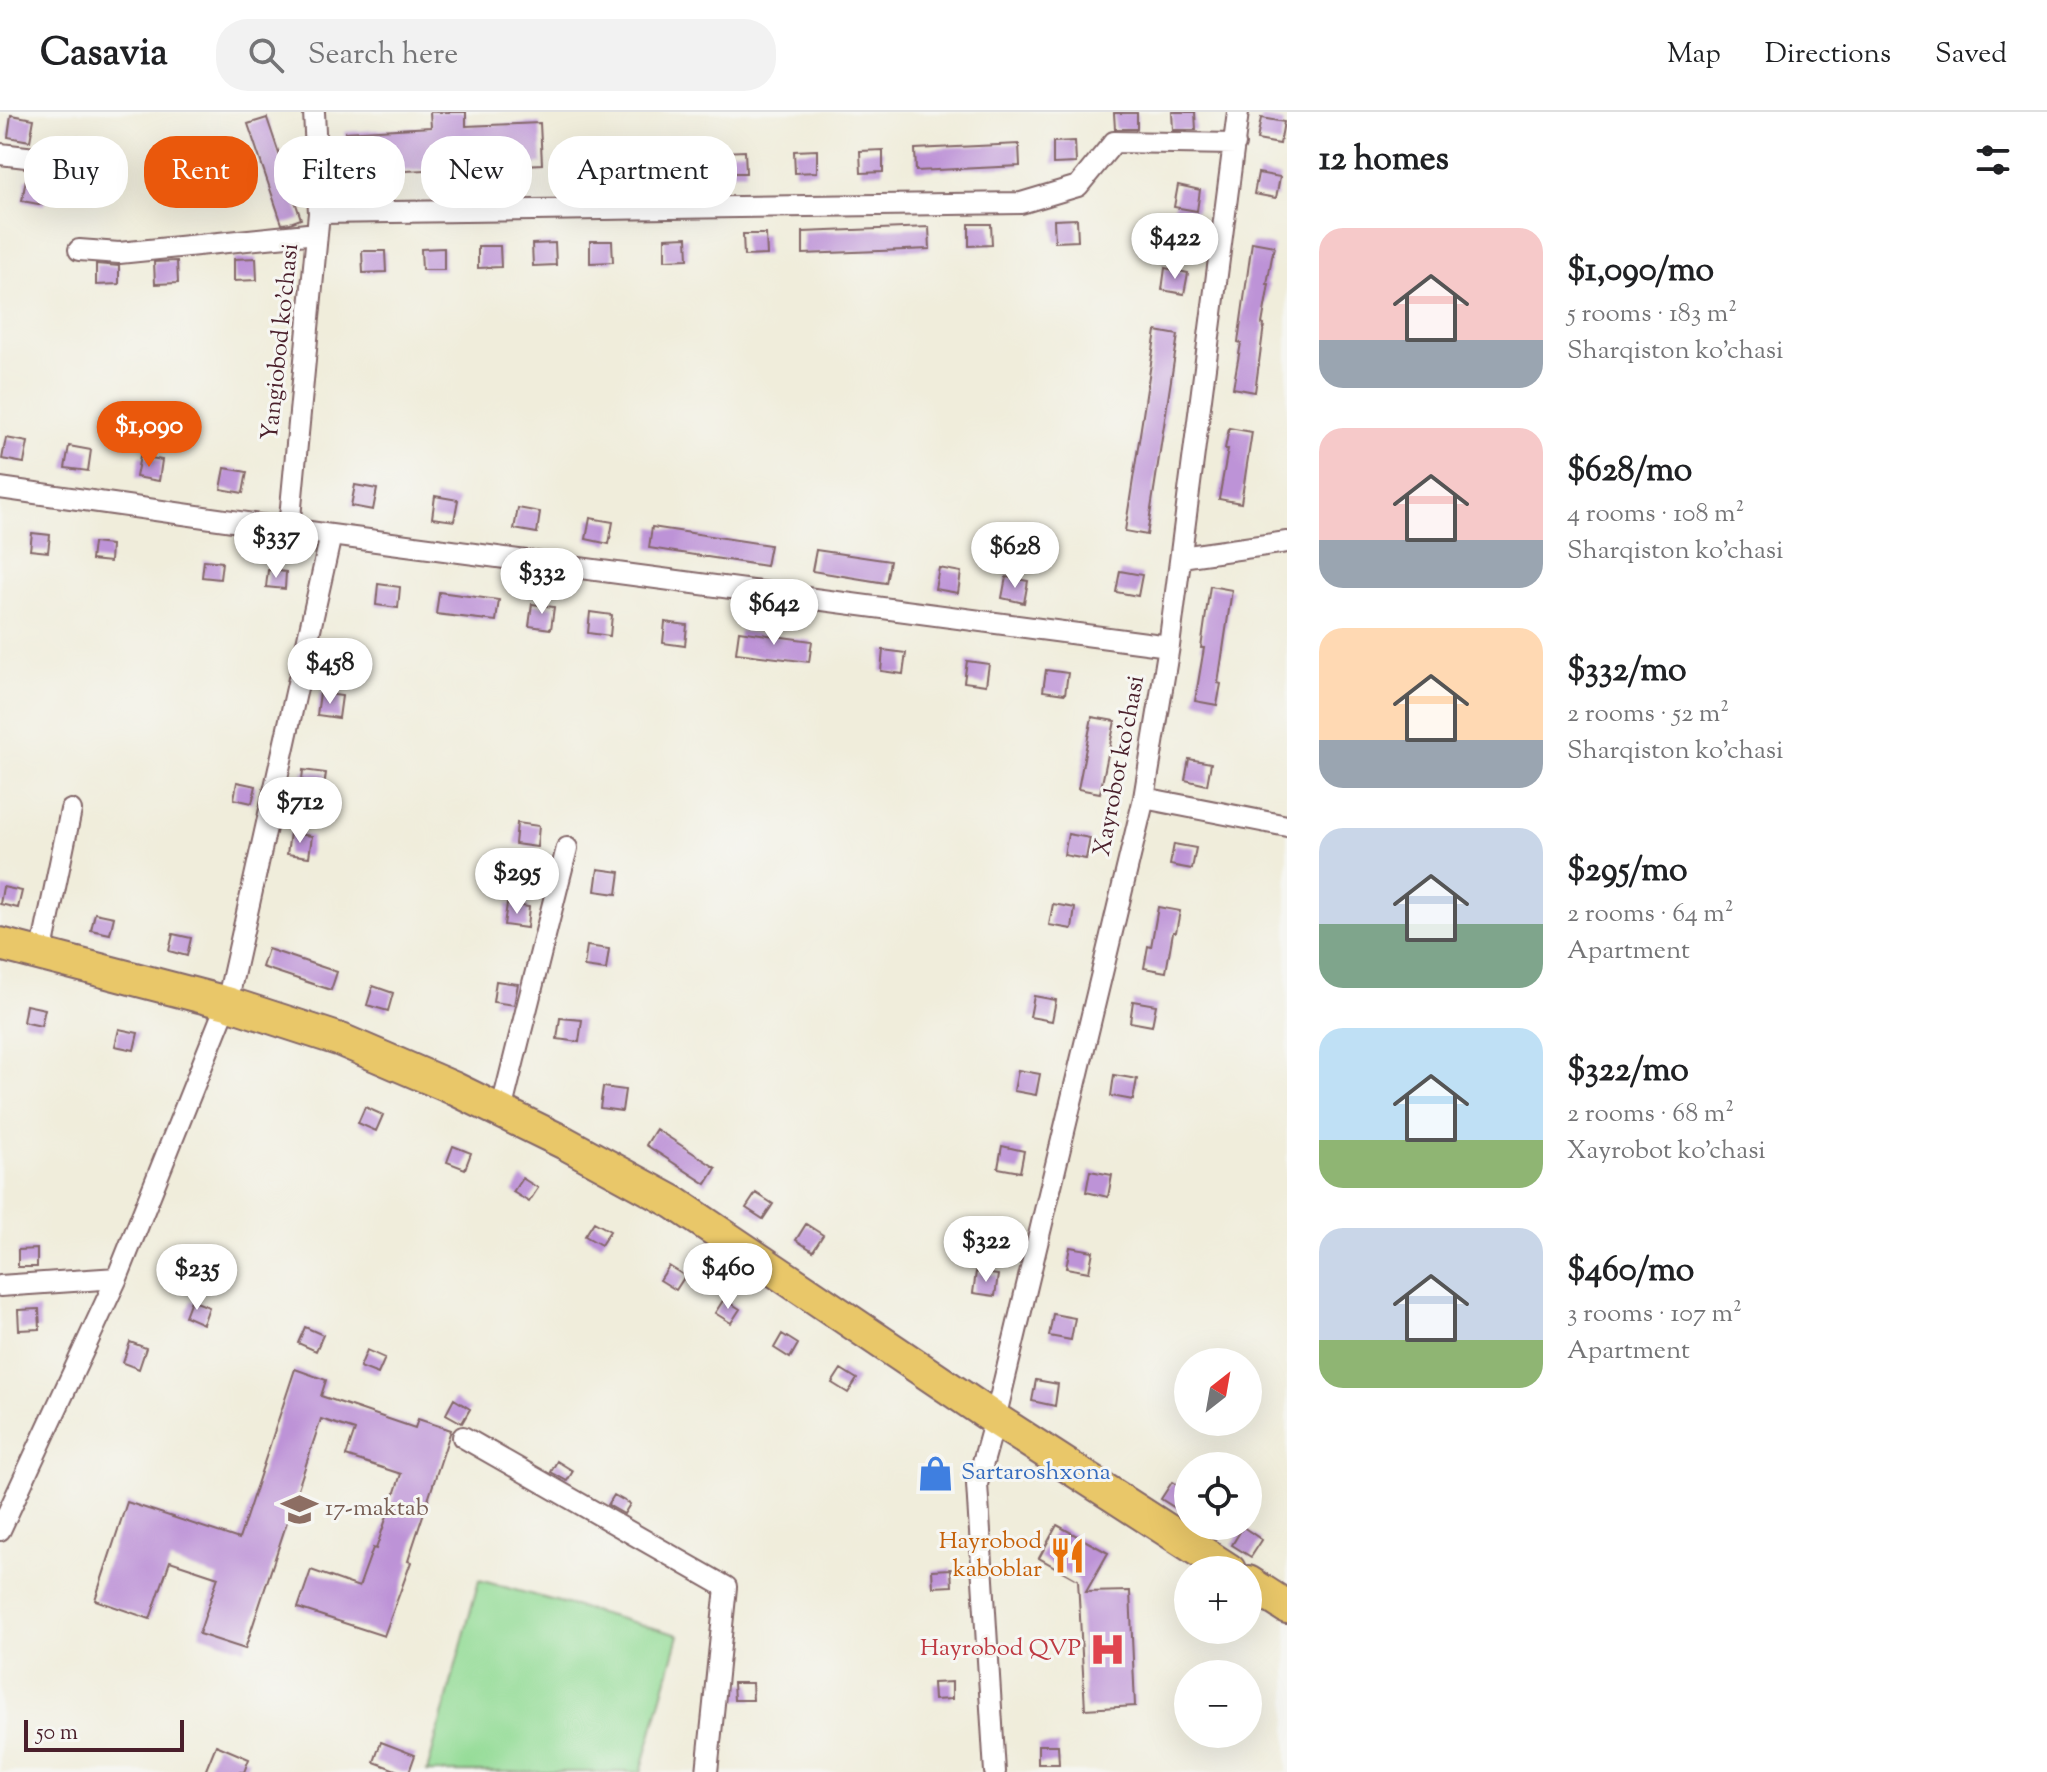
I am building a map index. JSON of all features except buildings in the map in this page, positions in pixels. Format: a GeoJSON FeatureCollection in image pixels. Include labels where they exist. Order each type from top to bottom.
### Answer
{"type":"FeatureCollection","features":[{"type":"Feature","properties":{"kind":"main road"},"geometry":{"type":"LineString","coordinates":[[0,944],[227,1003],[341,1040],[398,1063],[565,1143],[675,1203],[995,1419],[1207,1556]]}},
{"type":"Feature","properties":{"kind":"main road"},"geometry":{"type":"LineString","coordinates":[[1262,1591],[1287,1607]]}},
{"type":"Feature","properties":{"kind":"street","name":"Yangiobod ko'chasi"},"geometry":{"type":"LineString","coordinates":[[289,528],[318,223],[314,112]]}},
{"type":"Feature","properties":{"kind":"street","name":"Xayrobot ko'chasi"},"geometry":{"type":"LineString","coordinates":[[995,1772],[977,1484],[1144,798],[1169,646],[1238,112]]}},
{"type":"Feature","properties":{"kind":"street"},"geometry":{"type":"LineString","coordinates":[[79,250],[119,253],[318,223],[1021,203],[1078,186],[1114,142],[1235,144]]}},
{"type":"Feature","properties":{"kind":"street"},"geometry":{"type":"LineString","coordinates":[[0,154],[24,157]]}},
{"type":"Feature","properties":{"kind":"street"},"geometry":{"type":"LineString","coordinates":[[0,488],[1169,646]]}},
{"type":"Feature","properties":{"kind":"street"},"geometry":{"type":"LineString","coordinates":[[0,1530],[117,1278],[227,1003],[331,535]]}},
{"type":"Feature","properties":{"kind":"street"},"geometry":{"type":"LineString","coordinates":[[1181,557],[1287,542]]}},
{"type":"Feature","properties":{"kind":"street"},"geometry":{"type":"LineString","coordinates":[[1144,798],[1287,826]]}},
{"type":"Feature","properties":{"kind":"street"},"geometry":{"type":"LineString","coordinates":[[41,955],[71,810]]}},
{"type":"Feature","properties":{"kind":"street"},"geometry":{"type":"LineString","coordinates":[[501,1111],[567,848]]}},
{"type":"Feature","properties":{"kind":"street"},"geometry":{"type":"LineString","coordinates":[[0,1286],[117,1278]]}},
{"type":"Feature","properties":{"kind":"street"},"geometry":{"type":"LineString","coordinates":[[463,1437],[726,1587],[707,1772]]}},
{"type":"Feature","properties":{"kind":"green space"},"geometry":{"type":"Polygon","coordinates":[[[479,1580],[679,1635],[641,1772],[427,1772],[479,1580]]]}},
{"type":"Feature","properties":{"kind":"place","name":"Sartaroshxona"},"geometry":{"type":"Point","coordinates":[935,1473]}},
{"type":"Feature","properties":{"kind":"place","name":"17-maktab"},"geometry":{"type":"Point","coordinates":[299,1509]}},
{"type":"Feature","properties":{"kind":"place","name":"Hayrobod kaboblar"},"geometry":{"type":"Point","coordinates":[1068,1556]}},
{"type":"Feature","properties":{"kind":"place","name":"Hayrobod QVP"},"geometry":{"type":"Point","coordinates":[1107,1649]}}]}
